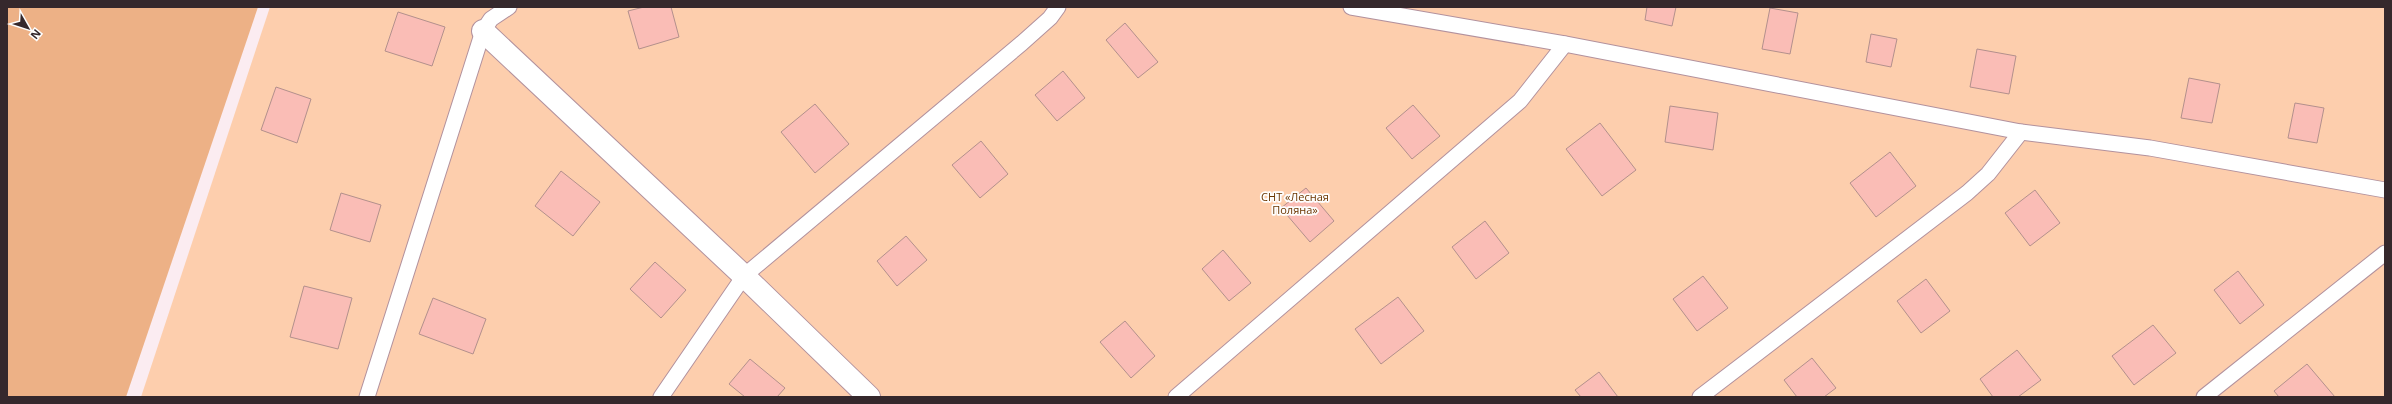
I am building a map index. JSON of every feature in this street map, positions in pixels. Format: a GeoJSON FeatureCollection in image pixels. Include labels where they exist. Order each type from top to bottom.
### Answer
{"type":"FeatureCollection","features":[{"type":"Feature","properties":{"kind":"street"},"geometry":{"type":"LineString","coordinates":[[483,31],[744,276],[869,397]]}},
{"type":"Feature","properties":{"kind":"lane"},"geometry":{"type":"LineString","coordinates":[[367,397],[483,31],[491,19],[509,7]]}},
{"type":"Feature","properties":{"kind":"lane"},"geometry":{"type":"LineString","coordinates":[[661,397],[744,276],[1022,43],[1050,18],[1058,7]]}},
{"type":"Feature","properties":{"kind":"lane"},"geometry":{"type":"LineString","coordinates":[[1351,7],[1564,44],[2021,132],[2150,148],[2385,190]]}},
{"type":"Feature","properties":{"kind":"lane"},"geometry":{"type":"LineString","coordinates":[[1176,397],[1520,101],[1564,44]]}},
{"type":"Feature","properties":{"kind":"lane"},"geometry":{"type":"LineString","coordinates":[[1700,397],[1967,193],[1988,174],[2021,132]]}},
{"type":"Feature","properties":{"kind":"lane"},"geometry":{"type":"LineString","coordinates":[[2204,397],[2385,253]]}},
{"type":"Feature","properties":{"kind":"green space","name":"СНТ «Лесная Поляна»"},"geometry":{"type":"Polygon","coordinates":[[[270,7],[2385,7],[2385,397],[141,397],[270,7]]]}},
{"type":"Feature","properties":{"kind":"shaded area"},"geometry":{"type":"Polygon","coordinates":[[[7,7],[258,7],[126,397],[7,397],[7,7]]]}},
{"type":"Feature","properties":{"kind":"building"},"geometry":{"type":"Polygon","coordinates":[[[644,7],[671,7],[679,37],[639,49],[628,11],[644,7]]]}},
{"type":"Feature","properties":{"kind":"building"},"geometry":{"type":"Polygon","coordinates":[[[1647,7],[1676,7],[1672,26],[1645,20],[1647,7]]]}},
{"type":"Feature","properties":{"kind":"building"},"geometry":{"type":"Polygon","coordinates":[[[1770,8],[1798,13],[1790,54],[1762,49],[1770,8]]]}},
{"type":"Feature","properties":{"kind":"building"},"geometry":{"type":"Polygon","coordinates":[[[398,12],[445,27],[432,66],[385,51],[398,12]]]}},
{"type":"Feature","properties":{"kind":"building"},"geometry":{"type":"Polygon","coordinates":[[[1125,23],[1158,62],[1138,78],[1106,40],[1125,23]]]}},
{"type":"Feature","properties":{"kind":"building"},"geometry":{"type":"Polygon","coordinates":[[[1871,34],[1897,39],[1891,67],[1866,62],[1871,34]]]}},
{"type":"Feature","properties":{"kind":"building"},"geometry":{"type":"Polygon","coordinates":[[[1977,49],[2016,56],[2009,94],[1970,87],[1977,49]]]}},
{"type":"Feature","properties":{"kind":"building"},"geometry":{"type":"Polygon","coordinates":[[[1063,71],[1085,98],[1057,121],[1035,95],[1063,71]]]}},
{"type":"Feature","properties":{"kind":"building"},"geometry":{"type":"Polygon","coordinates":[[[2189,78],[2220,84],[2212,123],[2181,118],[2189,78]]]}},
{"type":"Feature","properties":{"kind":"building"},"geometry":{"type":"Polygon","coordinates":[[[276,87],[311,99],[297,143],[261,130],[276,87]]]}},
{"type":"Feature","properties":{"kind":"building"},"geometry":{"type":"Polygon","coordinates":[[[2295,103],[2324,108],[2317,143],[2288,138],[2295,103]]]}},
{"type":"Feature","properties":{"kind":"building"},"geometry":{"type":"Polygon","coordinates":[[[815,104],[849,144],[815,173],[781,132],[815,104]]]}},
{"type":"Feature","properties":{"kind":"building"},"geometry":{"type":"Polygon","coordinates":[[[1413,105],[1440,136],[1412,159],[1386,128],[1413,105]]]}},
{"type":"Feature","properties":{"kind":"building"},"geometry":{"type":"Polygon","coordinates":[[[1670,106],[1718,113],[1713,150],[1665,142],[1670,106]]]}},
{"type":"Feature","properties":{"kind":"building"},"geometry":{"type":"Polygon","coordinates":[[[1600,123],[1636,170],[1602,196],[1566,149],[1600,123]]]}},
{"type":"Feature","properties":{"kind":"building"},"geometry":{"type":"Polygon","coordinates":[[[981,141],[1008,174],[980,198],[952,165],[981,141]]]}},
{"type":"Feature","properties":{"kind":"building"},"geometry":{"type":"Polygon","coordinates":[[[1890,152],[1916,186],[1876,217],[1850,183],[1890,152]]]}},
{"type":"Feature","properties":{"kind":"building"},"geometry":{"type":"Polygon","coordinates":[[[561,171],[600,202],[573,236],[535,206],[561,171]]]}},
{"type":"Feature","properties":{"kind":"building"},"geometry":{"type":"Polygon","coordinates":[[[1306,188],[1334,221],[1310,242],[1281,208],[1306,188]]]}},
{"type":"Feature","properties":{"kind":"building"},"geometry":{"type":"Polygon","coordinates":[[[2035,190],[2060,223],[2030,246],[2005,213],[2035,190]]]}},
{"type":"Feature","properties":{"kind":"building"},"geometry":{"type":"Polygon","coordinates":[[[341,193],[381,205],[370,242],[330,230],[341,193]]]}},
{"type":"Feature","properties":{"kind":"building"},"geometry":{"type":"Polygon","coordinates":[[[1485,221],[1509,253],[1476,279],[1452,247],[1485,221]]]}},
{"type":"Feature","properties":{"kind":"building"},"geometry":{"type":"Polygon","coordinates":[[[906,236],[927,260],[897,286],[877,261],[906,236]]]}},
{"type":"Feature","properties":{"kind":"building"},"geometry":{"type":"Polygon","coordinates":[[[1223,250],[1251,283],[1229,301],[1202,269],[1223,250]]]}},
{"type":"Feature","properties":{"kind":"building"},"geometry":{"type":"Polygon","coordinates":[[[655,262],[686,290],[661,318],[630,289],[655,262]]]}},
{"type":"Feature","properties":{"kind":"building"},"geometry":{"type":"Polygon","coordinates":[[[2238,271],[2264,305],[2240,324],[2214,290],[2238,271]]]}},
{"type":"Feature","properties":{"kind":"building"},"geometry":{"type":"Polygon","coordinates":[[[1703,276],[1728,308],[1697,331],[1673,299],[1703,276]]]}},
{"type":"Feature","properties":{"kind":"building"},"geometry":{"type":"Polygon","coordinates":[[[1926,279],[1950,311],[1921,333],[1897,301],[1926,279]]]}},
{"type":"Feature","properties":{"kind":"building"},"geometry":{"type":"Polygon","coordinates":[[[304,286],[352,298],[338,349],[290,337],[304,286]]]}},
{"type":"Feature","properties":{"kind":"building"},"geometry":{"type":"Polygon","coordinates":[[[1398,297],[1424,331],[1381,364],[1355,329],[1398,297]]]}},
{"type":"Feature","properties":{"kind":"building"},"geometry":{"type":"Polygon","coordinates":[[[433,298],[486,319],[473,354],[419,334],[433,298]]]}},
{"type":"Feature","properties":{"kind":"building"},"geometry":{"type":"Polygon","coordinates":[[[1125,321],[1155,356],[1131,378],[1100,342],[1125,321]]]}},
{"type":"Feature","properties":{"kind":"building"},"geometry":{"type":"Polygon","coordinates":[[[2153,325],[2176,353],[2134,385],[2112,356],[2153,325]]]}},
{"type":"Feature","properties":{"kind":"building"},"geometry":{"type":"Polygon","coordinates":[[[2017,350],[2041,380],[2018,397],[1993,397],[1980,379],[2017,350]]]}},
{"type":"Feature","properties":{"kind":"building"},"geometry":{"type":"Polygon","coordinates":[[[1812,358],[1836,388],[1824,397],[1797,397],[1784,380],[1812,358]]]}},
{"type":"Feature","properties":{"kind":"building"},"geometry":{"type":"Polygon","coordinates":[[[750,359],[785,388],[777,397],[745,397],[729,384],[750,359]]]}},
{"type":"Feature","properties":{"kind":"building"},"geometry":{"type":"Polygon","coordinates":[[[2307,364],[2335,397],[2279,397],[2274,391],[2307,364]]]}},
{"type":"Feature","properties":{"kind":"building"},"geometry":{"type":"Polygon","coordinates":[[[1599,372],[1618,397],[1581,397],[1575,390],[1599,372]]]}}]}
